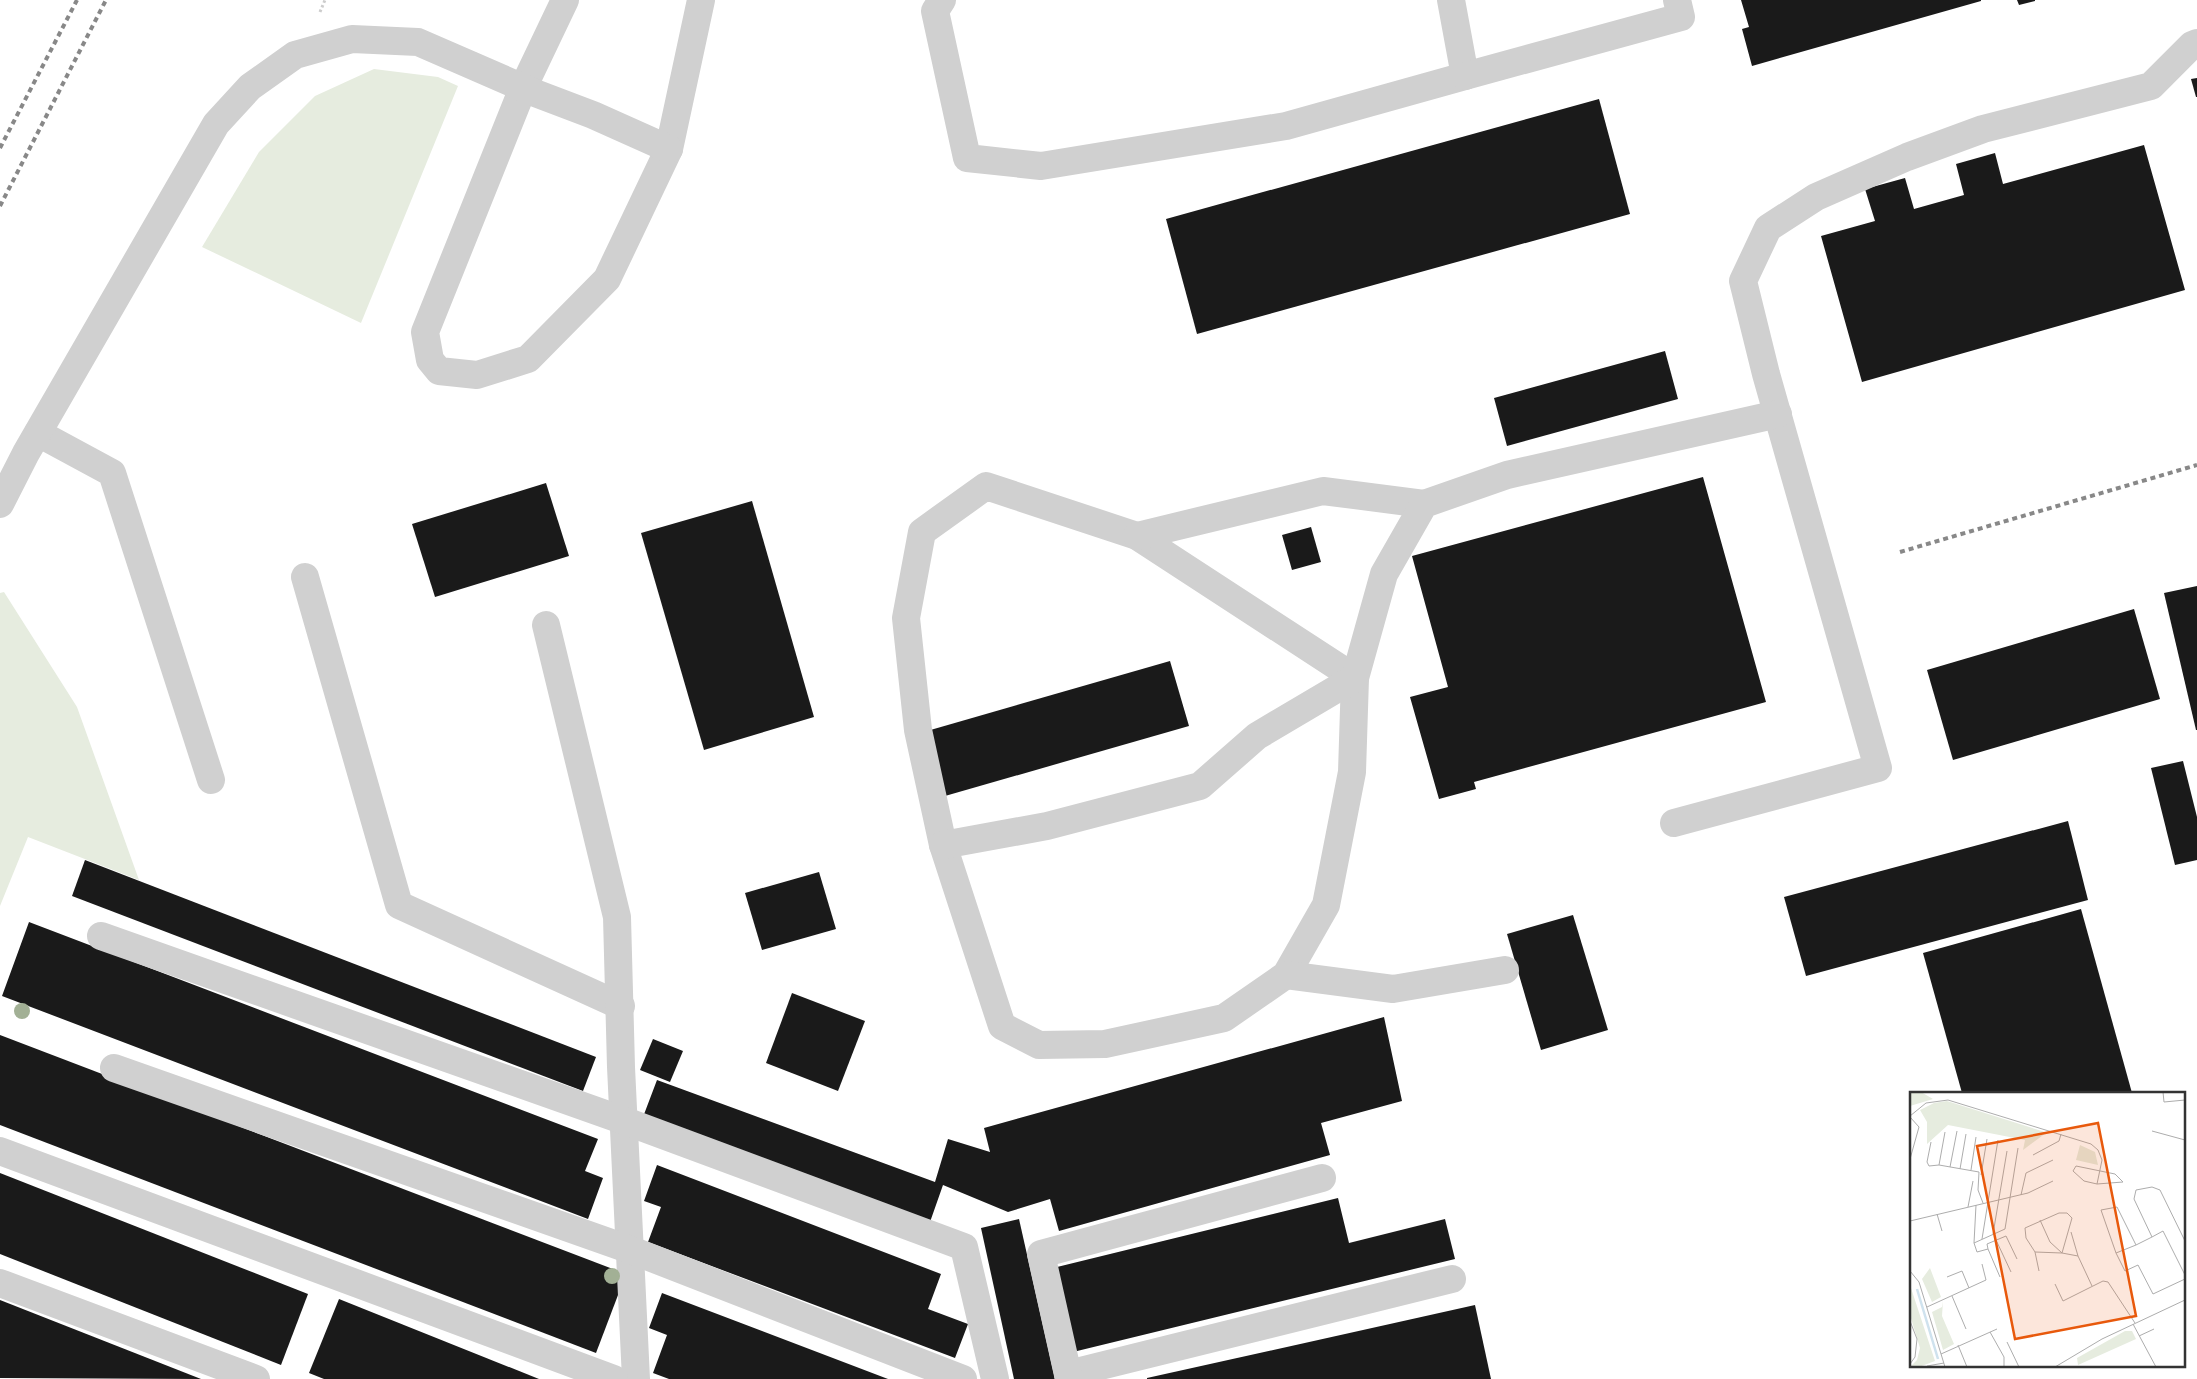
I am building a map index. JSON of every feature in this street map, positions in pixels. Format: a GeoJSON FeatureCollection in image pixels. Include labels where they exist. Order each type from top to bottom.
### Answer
{"type":"FeatureCollection","features":[{"type":"Feature","properties":{"kind":"lane"},"geometry":{"type":"LineString","coordinates":[[565,0],[523,88],[426,332],[430,360],[440,371],[476,375],[528,359],[607,279],[669,149],[701,0]]}},
{"type":"Feature","properties":{"kind":"lane"},"geometry":{"type":"LineString","coordinates":[[942,0],[935,11],[967,158],[1041,166],[1286,126],[1681,17],[1677,0]]}},
{"type":"Feature","properties":{"kind":"lane"},"geometry":{"type":"LineString","coordinates":[[1450,0],[1465,76]]}},
{"type":"Feature","properties":{"kind":"lane"},"geometry":{"type":"LineString","coordinates":[[0,504],[38,433],[216,124],[250,87],[295,56],[352,39],[418,42],[523,88],[594,115],[669,149]]}},
{"type":"Feature","properties":{"kind":"lane"},"geometry":{"type":"LineString","coordinates":[[1674,823],[1878,768],[1778,414],[1743,281],[1768,228],[1816,197],[1906,157],[1983,129],[2151,86],[2192,45],[2197,43]]}},
{"type":"Feature","properties":{"kind":"lane"},"geometry":{"type":"LineString","coordinates":[[1137,536],[1323,491],[1424,504],[1507,475],[1778,414]]}},
{"type":"Feature","properties":{"kind":"lane"},"geometry":{"type":"LineString","coordinates":[[38,433],[112,473],[211,780]]}},
{"type":"Feature","properties":{"kind":"lane"},"geometry":{"type":"LineString","coordinates":[[1355,678],[1137,536],[986,486],[922,532],[906,618],[918,730],[943,845],[1002,1026],[1040,1045],[1105,1044],[1224,1018],[1286,975],[1326,905],[1352,772],[1355,678],[1384,574],[1424,504]]}},
{"type":"Feature","properties":{"kind":"lane"},"geometry":{"type":"LineString","coordinates":[[305,577],[398,906],[621,1006]]}},
{"type":"Feature","properties":{"kind":"lane"},"geometry":{"type":"LineString","coordinates":[[546,625],[617,917],[621,1006],[621,1067],[636,1379]]}},
{"type":"Feature","properties":{"kind":"lane"},"geometry":{"type":"LineString","coordinates":[[943,845],[1047,826],[1200,786],[1257,736],[1355,678]]}},
{"type":"Feature","properties":{"kind":"lane"},"geometry":{"type":"LineString","coordinates":[[100,936],[625,1121],[964,1247],[995,1379]]}},
{"type":"Feature","properties":{"kind":"lane"},"geometry":{"type":"LineString","coordinates":[[1286,975],[1394,988],[1505,970]]}},
{"type":"Feature","properties":{"kind":"lane"},"geometry":{"type":"LineString","coordinates":[[114,1068],[631,1250],[964,1379]]}},
{"type":"Feature","properties":{"kind":"lane"},"geometry":{"type":"LineString","coordinates":[[0,1151],[614,1379]]}},
{"type":"Feature","properties":{"kind":"lane"},"geometry":{"type":"LineString","coordinates":[[1322,1178],[1041,1254],[1068,1376],[1452,1279]]}},
{"type":"Feature","properties":{"kind":"lane"},"geometry":{"type":"LineString","coordinates":[[0,1283],[256,1379]]}},
{"type":"Feature","properties":{"kind":"shaded area"},"geometry":{"type":"Polygon","coordinates":[[[374,69],[438,77],[458,86],[361,323],[202,247],[259,152],[315,96],[374,69]]]}},
{"type":"Feature","properties":{"kind":"shaded area"},"geometry":{"type":"Polygon","coordinates":[[[4,592],[77,707],[139,880],[28,837],[0,906],[0,593],[4,592]]]}},
{"type":"Feature","properties":{"kind":"building"},"geometry":{"type":"Polygon","coordinates":[[[1741,0],[1981,1],[1752,66],[1742,29],[1749,27],[1741,0]]]}},
{"type":"Feature","properties":{"kind":"building"},"geometry":{"type":"Polygon","coordinates":[[[2017,0],[2035,0],[2035,1],[2019,5],[2017,0]]]}},
{"type":"Feature","properties":{"kind":"building"},"geometry":{"type":"Polygon","coordinates":[[[2197,78],[2197,97],[2196,97],[2191,79],[2197,78]]]}},
{"type":"Feature","properties":{"kind":"building"},"geometry":{"type":"Polygon","coordinates":[[[1599,99],[1630,214],[1197,334],[1166,219],[1599,99]]]}},
{"type":"Feature","properties":{"kind":"building"},"geometry":{"type":"Polygon","coordinates":[[[2144,145],[2185,290],[1862,382],[1821,236],[1875,221],[1865,189],[1905,178],[1914,209],[1964,195],[1956,164],[1995,153],[2003,184],[2144,145]]]}},
{"type":"Feature","properties":{"kind":"building"},"geometry":{"type":"Polygon","coordinates":[[[1665,351],[1678,399],[1507,446],[1494,398],[1665,351]]]}},
{"type":"Feature","properties":{"kind":"building"},"geometry":{"type":"Polygon","coordinates":[[[1703,477],[1766,702],[1474,782],[1476,789],[1439,799],[1410,697],[1448,687],[1412,556],[1703,477]]]}},
{"type":"Feature","properties":{"kind":"building"},"geometry":{"type":"Polygon","coordinates":[[[546,483],[569,556],[435,597],[412,524],[546,483]]]}},
{"type":"Feature","properties":{"kind":"building"},"geometry":{"type":"Polygon","coordinates":[[[752,501],[814,717],[704,750],[641,533],[752,501]]]}},
{"type":"Feature","properties":{"kind":"building"},"geometry":{"type":"Polygon","coordinates":[[[1311,527],[1321,562],[1292,570],[1282,535],[1311,527]]]}},
{"type":"Feature","properties":{"kind":"building"},"geometry":{"type":"Polygon","coordinates":[[[2197,586],[2197,730],[2196,730],[2164,593],[2197,586]]]}},
{"type":"Feature","properties":{"kind":"building"},"geometry":{"type":"Polygon","coordinates":[[[2134,609],[2160,699],[1953,760],[1927,670],[2134,609]]]}},
{"type":"Feature","properties":{"kind":"building"},"geometry":{"type":"Polygon","coordinates":[[[1170,661],[1189,726],[945,796],[927,731],[1170,661]]]}},
{"type":"Feature","properties":{"kind":"building"},"geometry":{"type":"Polygon","coordinates":[[[2183,761],[2197,817],[2197,860],[2175,865],[2151,768],[2183,761]]]}},
{"type":"Feature","properties":{"kind":"building"},"geometry":{"type":"Polygon","coordinates":[[[2068,821],[2088,900],[1806,976],[1784,897],[2068,821]]]}},
{"type":"Feature","properties":{"kind":"building"},"geometry":{"type":"Polygon","coordinates":[[[85,860],[596,1057],[583,1091],[72,896],[85,860]]]}},
{"type":"Feature","properties":{"kind":"building"},"geometry":{"type":"Polygon","coordinates":[[[819,872],[836,929],[762,950],[745,893],[819,872]]]}},
{"type":"Feature","properties":{"kind":"building"},"geometry":{"type":"Polygon","coordinates":[[[2081,909],[2132,1092],[1962,1092],[1923,953],[2081,909]]]}},
{"type":"Feature","properties":{"kind":"building"},"geometry":{"type":"Polygon","coordinates":[[[1573,915],[1608,1030],[1541,1050],[1507,934],[1573,915]]]}},
{"type":"Feature","properties":{"kind":"building"},"geometry":{"type":"Polygon","coordinates":[[[29,922],[598,1139],[585,1171],[603,1178],[588,1219],[2,996],[29,922]]]}},
{"type":"Feature","properties":{"kind":"building"},"geometry":{"type":"Polygon","coordinates":[[[792,993],[865,1021],[838,1091],[766,1063],[792,993]]]}},
{"type":"Feature","properties":{"kind":"building"},"geometry":{"type":"Polygon","coordinates":[[[1384,1017],[1402,1101],[1321,1123],[1330,1155],[1059,1231],[1050,1199],[1008,1212],[943,1185],[930,1222],[643,1117],[657,1080],[935,1182],[948,1139],[990,1152],[984,1128],[1384,1017]]]}},
{"type":"Feature","properties":{"kind":"building"},"geometry":{"type":"Polygon","coordinates":[[[0,1035],[626,1274],[596,1353],[0,1125],[0,1035]]]}},
{"type":"Feature","properties":{"kind":"building"},"geometry":{"type":"Polygon","coordinates":[[[653,1039],[683,1051],[670,1082],[640,1070],[653,1039]]]}},
{"type":"Feature","properties":{"kind":"building"},"geometry":{"type":"Polygon","coordinates":[[[657,1165],[941,1274],[928,1309],[968,1324],[955,1358],[648,1242],[661,1207],[644,1201],[657,1165]]]}},
{"type":"Feature","properties":{"kind":"building"},"geometry":{"type":"Polygon","coordinates":[[[0,1173],[308,1294],[281,1365],[0,1254],[0,1173]]]}},
{"type":"Feature","properties":{"kind":"building"},"geometry":{"type":"Polygon","coordinates":[[[1338,1198],[1349,1243],[1445,1219],[1455,1259],[1073,1352],[1053,1268],[1338,1198]]]}},
{"type":"Feature","properties":{"kind":"building"},"geometry":{"type":"Polygon","coordinates":[[[1019,1219],[1055,1379],[1014,1379],[981,1228],[1019,1219]]]}},
{"type":"Feature","properties":{"kind":"building"},"geometry":{"type":"Polygon","coordinates":[[[662,1293],[888,1379],[669,1379],[653,1373],[667,1335],[649,1328],[662,1293]]]}},
{"type":"Feature","properties":{"kind":"building"},"geometry":{"type":"Polygon","coordinates":[[[339,1299],[539,1379],[324,1379],[309,1373],[339,1299]]]}},
{"type":"Feature","properties":{"kind":"building"},"geometry":{"type":"Polygon","coordinates":[[[0,1300],[201,1379],[0,1378],[0,1300]]]}},
{"type":"Feature","properties":{"kind":"building"},"geometry":{"type":"Polygon","coordinates":[[[1475,1305],[1491,1379],[1147,1379],[1147,1378],[1475,1305]]]}},
{"type":"Feature","properties":{"kind":"railway"},"geometry":{"type":"LineString","coordinates":[[0,148],[77,0]]}},
{"type":"Feature","properties":{"kind":"railway"},"geometry":{"type":"LineString","coordinates":[[0,206],[106,0]]}},
{"type":"Feature","properties":{"kind":"railway"},"geometry":{"type":"LineString","coordinates":[[1900,552],[2197,465]]}}]}
